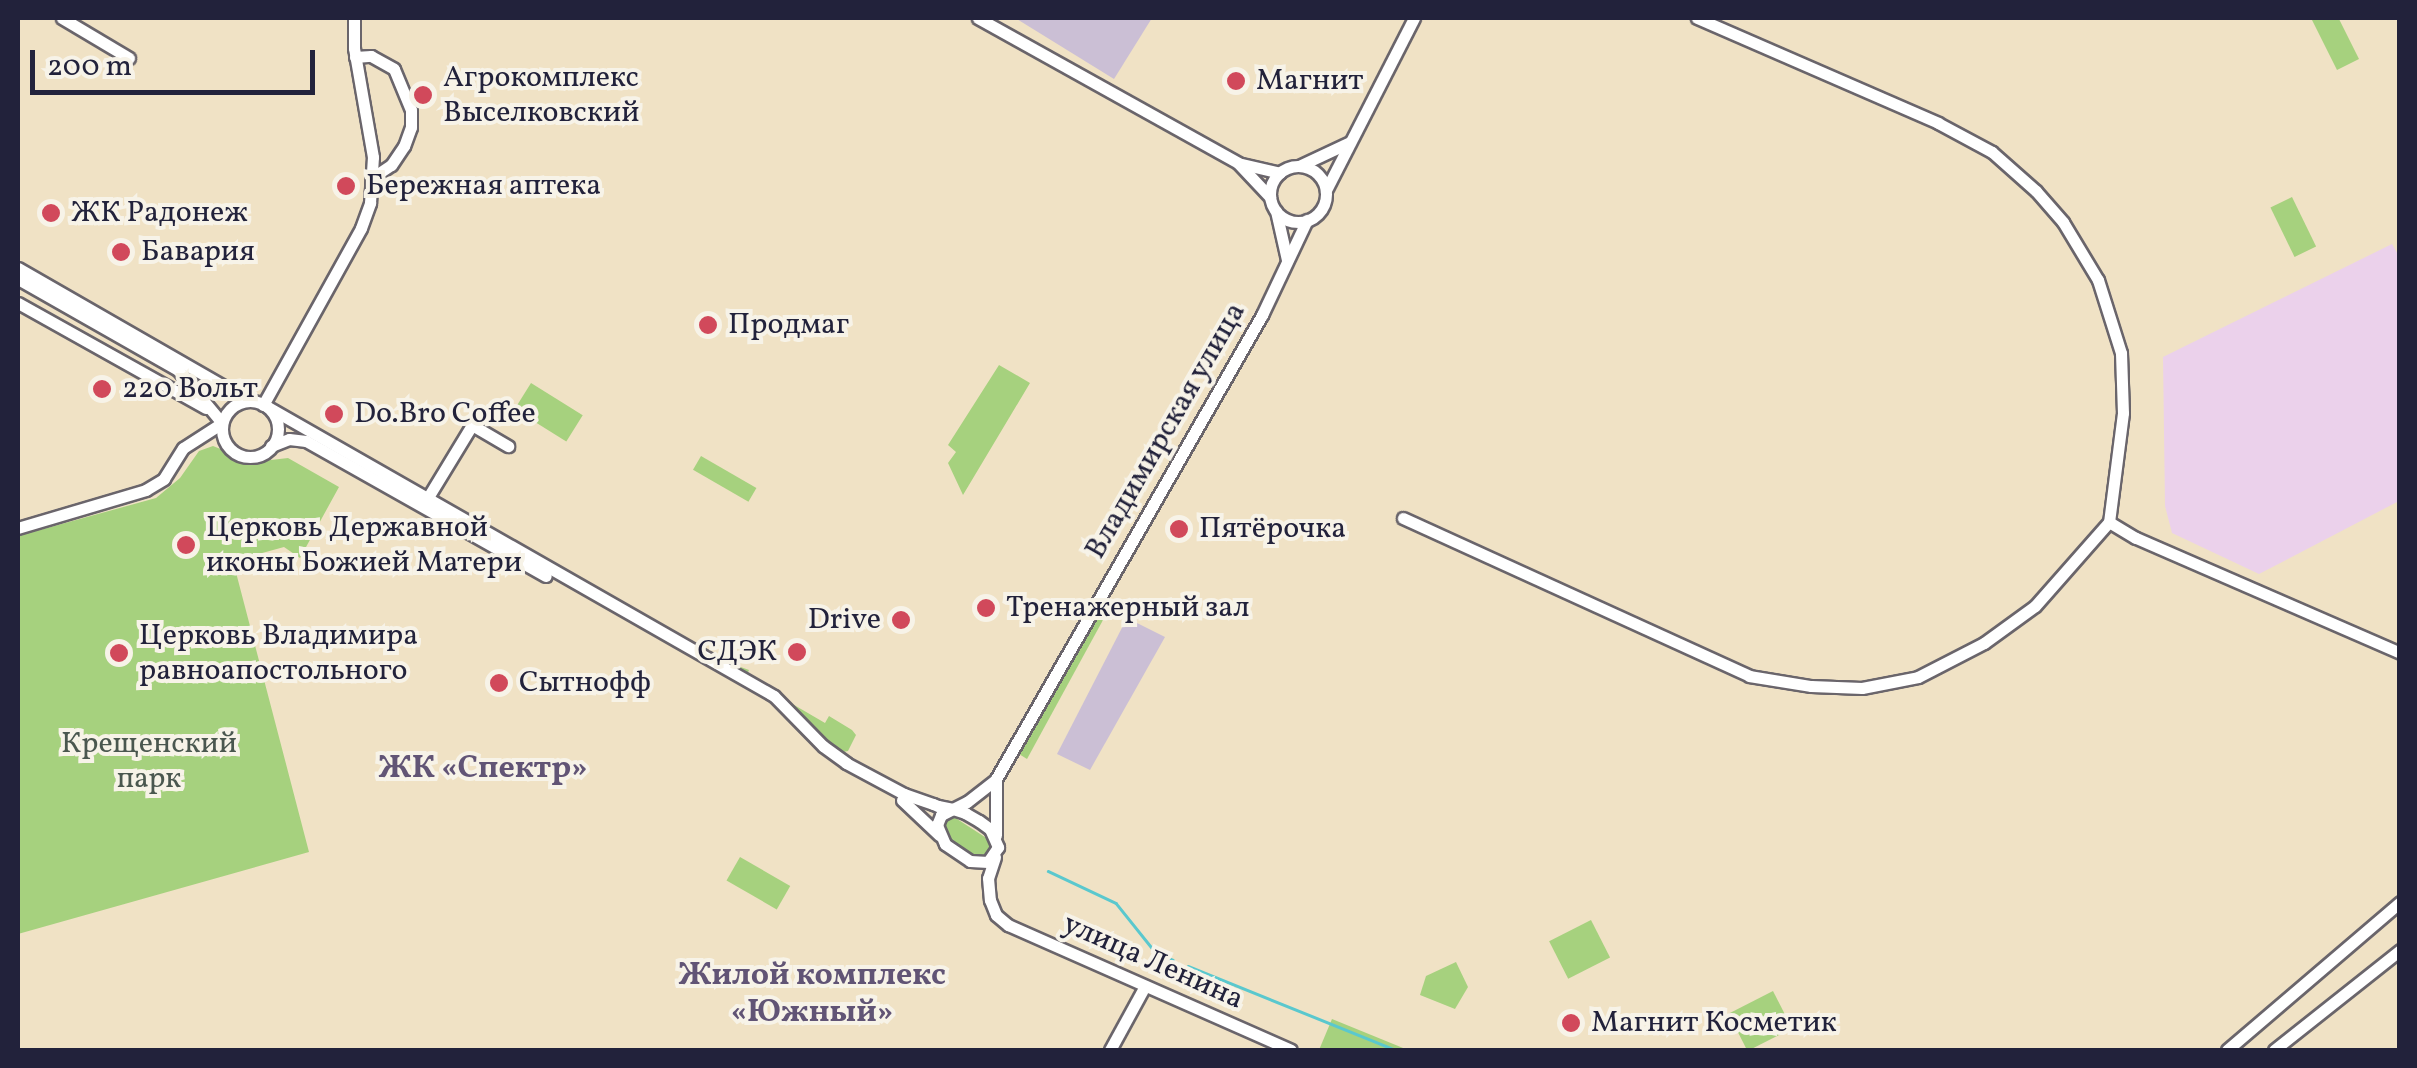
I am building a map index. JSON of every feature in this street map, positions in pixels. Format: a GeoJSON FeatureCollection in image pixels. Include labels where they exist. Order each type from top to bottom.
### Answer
{"type":"FeatureCollection","features":[{"type":"Feature","properties":{"kind":"street"},"geometry":{"type":"LineString","coordinates":[[62,18],[129,58]]}},
{"type":"Feature","properties":{"kind":"street"},"geometry":{"type":"LineString","coordinates":[[265,406],[361,228],[373,177],[354,18]]}},
{"type":"Feature","properties":{"kind":"street"},"geometry":{"type":"LineString","coordinates":[[978,18],[1238,163],[1280,173],[1350,142]]}},
{"type":"Feature","properties":{"kind":"street"},"geometry":{"type":"LineString","coordinates":[[1276,211],[1294,222],[1307,220],[1322,208],[1326,190],[1414,18]]}},
{"type":"Feature","properties":{"kind":"street"},"geometry":{"type":"LineString","coordinates":[[1403,518],[1749,676],[1811,686],[1862,688],[1918,677],[1984,643],[2035,606],[2109,522],[2124,413],[2120,354],[2098,280],[2063,222],[2005,163],[1938,122],[1698,18]]}},
{"type":"Feature","properties":{"kind":"street"},"geometry":{"type":"LineString","coordinates":[[356,57],[371,56],[394,69],[411,110],[404,146],[390,165],[373,177]]}},
{"type":"Feature","properties":{"kind":"street"},"geometry":{"type":"LineString","coordinates":[[1238,163],[1270,197],[1288,262]]}},
{"type":"Feature","properties":{"kind":"street"},"geometry":{"type":"LineString","coordinates":[[1298,166],[1311,169],[1326,190]]}},
{"type":"Feature","properties":{"kind":"street"},"geometry":{"type":"LineString","coordinates":[[1270,197],[1280,173]]}},
{"type":"Feature","properties":{"kind":"street","name":"Владимирская улица"},"geometry":{"type":"LineString","coordinates":[[938,835],[941,815],[996,779],[1288,262],[1307,220]]}},
{"type":"Feature","properties":{"kind":"street"},"geometry":{"type":"LineString","coordinates":[[18,268],[180,366],[222,423],[225,442],[238,454],[256,456],[288,438],[306,441],[772,700],[835,761],[913,806],[938,835],[988,878]]}},
{"type":"Feature","properties":{"kind":"street"},"geometry":{"type":"LineString","coordinates":[[18,279],[180,366],[265,406],[774,696],[823,746],[846,763],[904,794],[979,821],[996,837]]}},
{"type":"Feature","properties":{"kind":"street"},"geometry":{"type":"LineString","coordinates":[[18,303],[210,410]]}},
{"type":"Feature","properties":{"kind":"street"},"geometry":{"type":"LineString","coordinates":[[18,528],[146,490],[164,479],[183,448],[222,423],[232,407],[249,401]]}},
{"type":"Feature","properties":{"kind":"street"},"geometry":{"type":"LineString","coordinates":[[265,406],[276,421],[271,446]]}},
{"type":"Feature","properties":{"kind":"street"},"geometry":{"type":"LineString","coordinates":[[427,499],[472,424],[508,446]]}},
{"type":"Feature","properties":{"kind":"street"},"geometry":{"type":"LineString","coordinates":[[2109,522],[2136,538],[2400,653]]}},
{"type":"Feature","properties":{"kind":"street","name":"Владимирская улица"},"geometry":{"type":"LineString","coordinates":[[988,878],[995,856],[996,779]]}},
{"type":"Feature","properties":{"kind":"street"},"geometry":{"type":"LineString","coordinates":[[970,861],[988,862],[995,856]]}},
{"type":"Feature","properties":{"kind":"street","name":"улица Ленина"},"geometry":{"type":"LineString","coordinates":[[988,878],[996,915],[1008,925],[1291,1050]]}},
{"type":"Feature","properties":{"kind":"street"},"geometry":{"type":"LineString","coordinates":[[2227,1050],[2400,902]]}},
{"type":"Feature","properties":{"kind":"street"},"geometry":{"type":"LineString","coordinates":[[2274,1050],[2400,950]]}},
{"type":"Feature","properties":{"kind":"street"},"geometry":{"type":"LineString","coordinates":[[1110,1050],[1145,986]]}},
{"type":"Feature","properties":{"kind":"shaded area"},"geometry":{"type":"Polygon","coordinates":[[[1015,18],[1152,18],[1114,79],[1015,18]]]}},
{"type":"Feature","properties":{"kind":"shaded area"},"geometry":{"type":"Polygon","coordinates":[[[2392,244],[2400,258],[2399,501],[2259,574],[2172,533],[2165,506],[2163,357],[2392,244]]]}},
{"type":"Feature","properties":{"kind":"shaded area"},"geometry":{"type":"Polygon","coordinates":[[[1127,618],[1165,637],[1090,770],[1057,754],[1127,618]]]}},
{"type":"Feature","properties":{"kind":"green space"},"geometry":{"type":"Polygon","coordinates":[[[2311,18],[2339,19],[2359,59],[2337,70],[2311,18]]]}},
{"type":"Feature","properties":{"kind":"green space"},"geometry":{"type":"Polygon","coordinates":[[[2292,197],[2316,246],[2295,257],[2270,208],[2292,197]]]}},
{"type":"Feature","properties":{"kind":"green space"},"geometry":{"type":"Polygon","coordinates":[[[999,365],[1030,383],[963,495],[948,463],[956,452],[948,445],[999,365]]]}},
{"type":"Feature","properties":{"kind":"green space"},"geometry":{"type":"Polygon","coordinates":[[[531,383],[583,415],[566,442],[515,409],[531,383]]]}},
{"type":"Feature","properties":{"kind":"green space","name":"Крещенский парк"},"geometry":{"type":"Polygon","coordinates":[[[213,446],[253,462],[288,458],[339,487],[300,558],[284,547],[233,561],[309,852],[18,934],[18,536],[156,498],[180,478],[199,451],[213,446]]]}},
{"type":"Feature","properties":{"kind":"green space"},"geometry":{"type":"Polygon","coordinates":[[[701,456],[756,488],[748,502],[693,470],[701,456]]]}},
{"type":"Feature","properties":{"kind":"green space"},"geometry":{"type":"Polygon","coordinates":[[[1101,614],[1103,620],[1027,759],[1019,754],[1095,616],[1101,614]]]}},
{"type":"Feature","properties":{"kind":"green space"},"geometry":{"type":"Polygon","coordinates":[[[724,661],[749,670],[746,677],[825,723],[829,716],[852,730],[856,735],[848,751],[834,754],[800,717],[723,665],[724,661]]]}},
{"type":"Feature","properties":{"kind":"green space"},"geometry":{"type":"Polygon","coordinates":[[[954,817],[991,841],[987,857],[977,858],[946,838],[940,830],[943,820],[954,817]]]}},
{"type":"Feature","properties":{"kind":"green space"},"geometry":{"type":"Polygon","coordinates":[[[740,857],[790,886],[777,909],[726,880],[740,857]]]}},
{"type":"Feature","properties":{"kind":"green space"},"geometry":{"type":"Polygon","coordinates":[[[1591,920],[1610,957],[1568,979],[1549,941],[1591,920]]]}},
{"type":"Feature","properties":{"kind":"green space"},"geometry":{"type":"Polygon","coordinates":[[[1456,962],[1468,987],[1455,1009],[1420,995],[1426,976],[1456,962]]]}},
{"type":"Feature","properties":{"kind":"green space"},"geometry":{"type":"Polygon","coordinates":[[[1773,991],[1792,1028],[1747,1050],[1728,1014],[1773,991]]]}},
{"type":"Feature","properties":{"kind":"green space"},"geometry":{"type":"Polygon","coordinates":[[[1332,1019],[1408,1050],[1319,1050],[1332,1019]]]}},
{"type":"Feature","properties":{"kind":"waterway"},"geometry":{"type":"LineString","coordinates":[[1048,871],[1116,903],[1156,953],[1173,960]]}},
{"type":"Feature","properties":{"kind":"waterway"},"geometry":{"type":"LineString","coordinates":[[1188,966],[1396,1050]]}},
{"type":"Feature","properties":{"kind":"place","name":"Магнит"},"geometry":{"type":"Point","coordinates":[1236,81]}},
{"type":"Feature","properties":{"kind":"place","name":"Агрокомплекс Выселковский"},"geometry":{"type":"Point","coordinates":[423,95]}},
{"type":"Feature","properties":{"kind":"place","name":"Бережная аптека"},"geometry":{"type":"Point","coordinates":[346,186]}},
{"type":"Feature","properties":{"kind":"place","name":"ЖК Радонеж"},"geometry":{"type":"Point","coordinates":[51,213]}},
{"type":"Feature","properties":{"kind":"place","name":"Бавария"},"geometry":{"type":"Point","coordinates":[121,252]}},
{"type":"Feature","properties":{"kind":"place","name":"Продмаг"},"geometry":{"type":"Point","coordinates":[708,325]}},
{"type":"Feature","properties":{"kind":"place","name":"220 Вольт"},"geometry":{"type":"Point","coordinates":[102,389]}},
{"type":"Feature","properties":{"kind":"place","name":"Do.Bro Coffee"},"geometry":{"type":"Point","coordinates":[334,414]}},
{"type":"Feature","properties":{"kind":"place","name":"Пятёрочка"},"geometry":{"type":"Point","coordinates":[1179,529]}},
{"type":"Feature","properties":{"kind":"place","name":"Церковь Державной иконы Божией Матери"},"geometry":{"type":"Point","coordinates":[186,545]}},
{"type":"Feature","properties":{"kind":"place","name":"Тренажерный зал"},"geometry":{"type":"Point","coordinates":[986,608]}},
{"type":"Feature","properties":{"kind":"place","name":"Drive"},"geometry":{"type":"Point","coordinates":[901,620]}},
{"type":"Feature","properties":{"kind":"place","name":"СДЭК"},"geometry":{"type":"Point","coordinates":[797,652]}},
{"type":"Feature","properties":{"kind":"place","name":"Церковь Владимира равноапостольного"},"geometry":{"type":"Point","coordinates":[119,653]}},
{"type":"Feature","properties":{"kind":"place","name":"Сытнофф"},"geometry":{"type":"Point","coordinates":[499,683]}},
{"type":"Feature","properties":{"kind":"place","name":"Магнит Косметик"},"geometry":{"type":"Point","coordinates":[1571,1023]}},
{"type":"Feature","properties":{"kind":"district","name":"ЖК «Спектр»"},"geometry":{"type":"Point","coordinates":[483,769]}},
{"type":"Feature","properties":{"kind":"district","name":"Жилой комплекс «Южный»"},"geometry":{"type":"Point","coordinates":[812,996]}}]}
